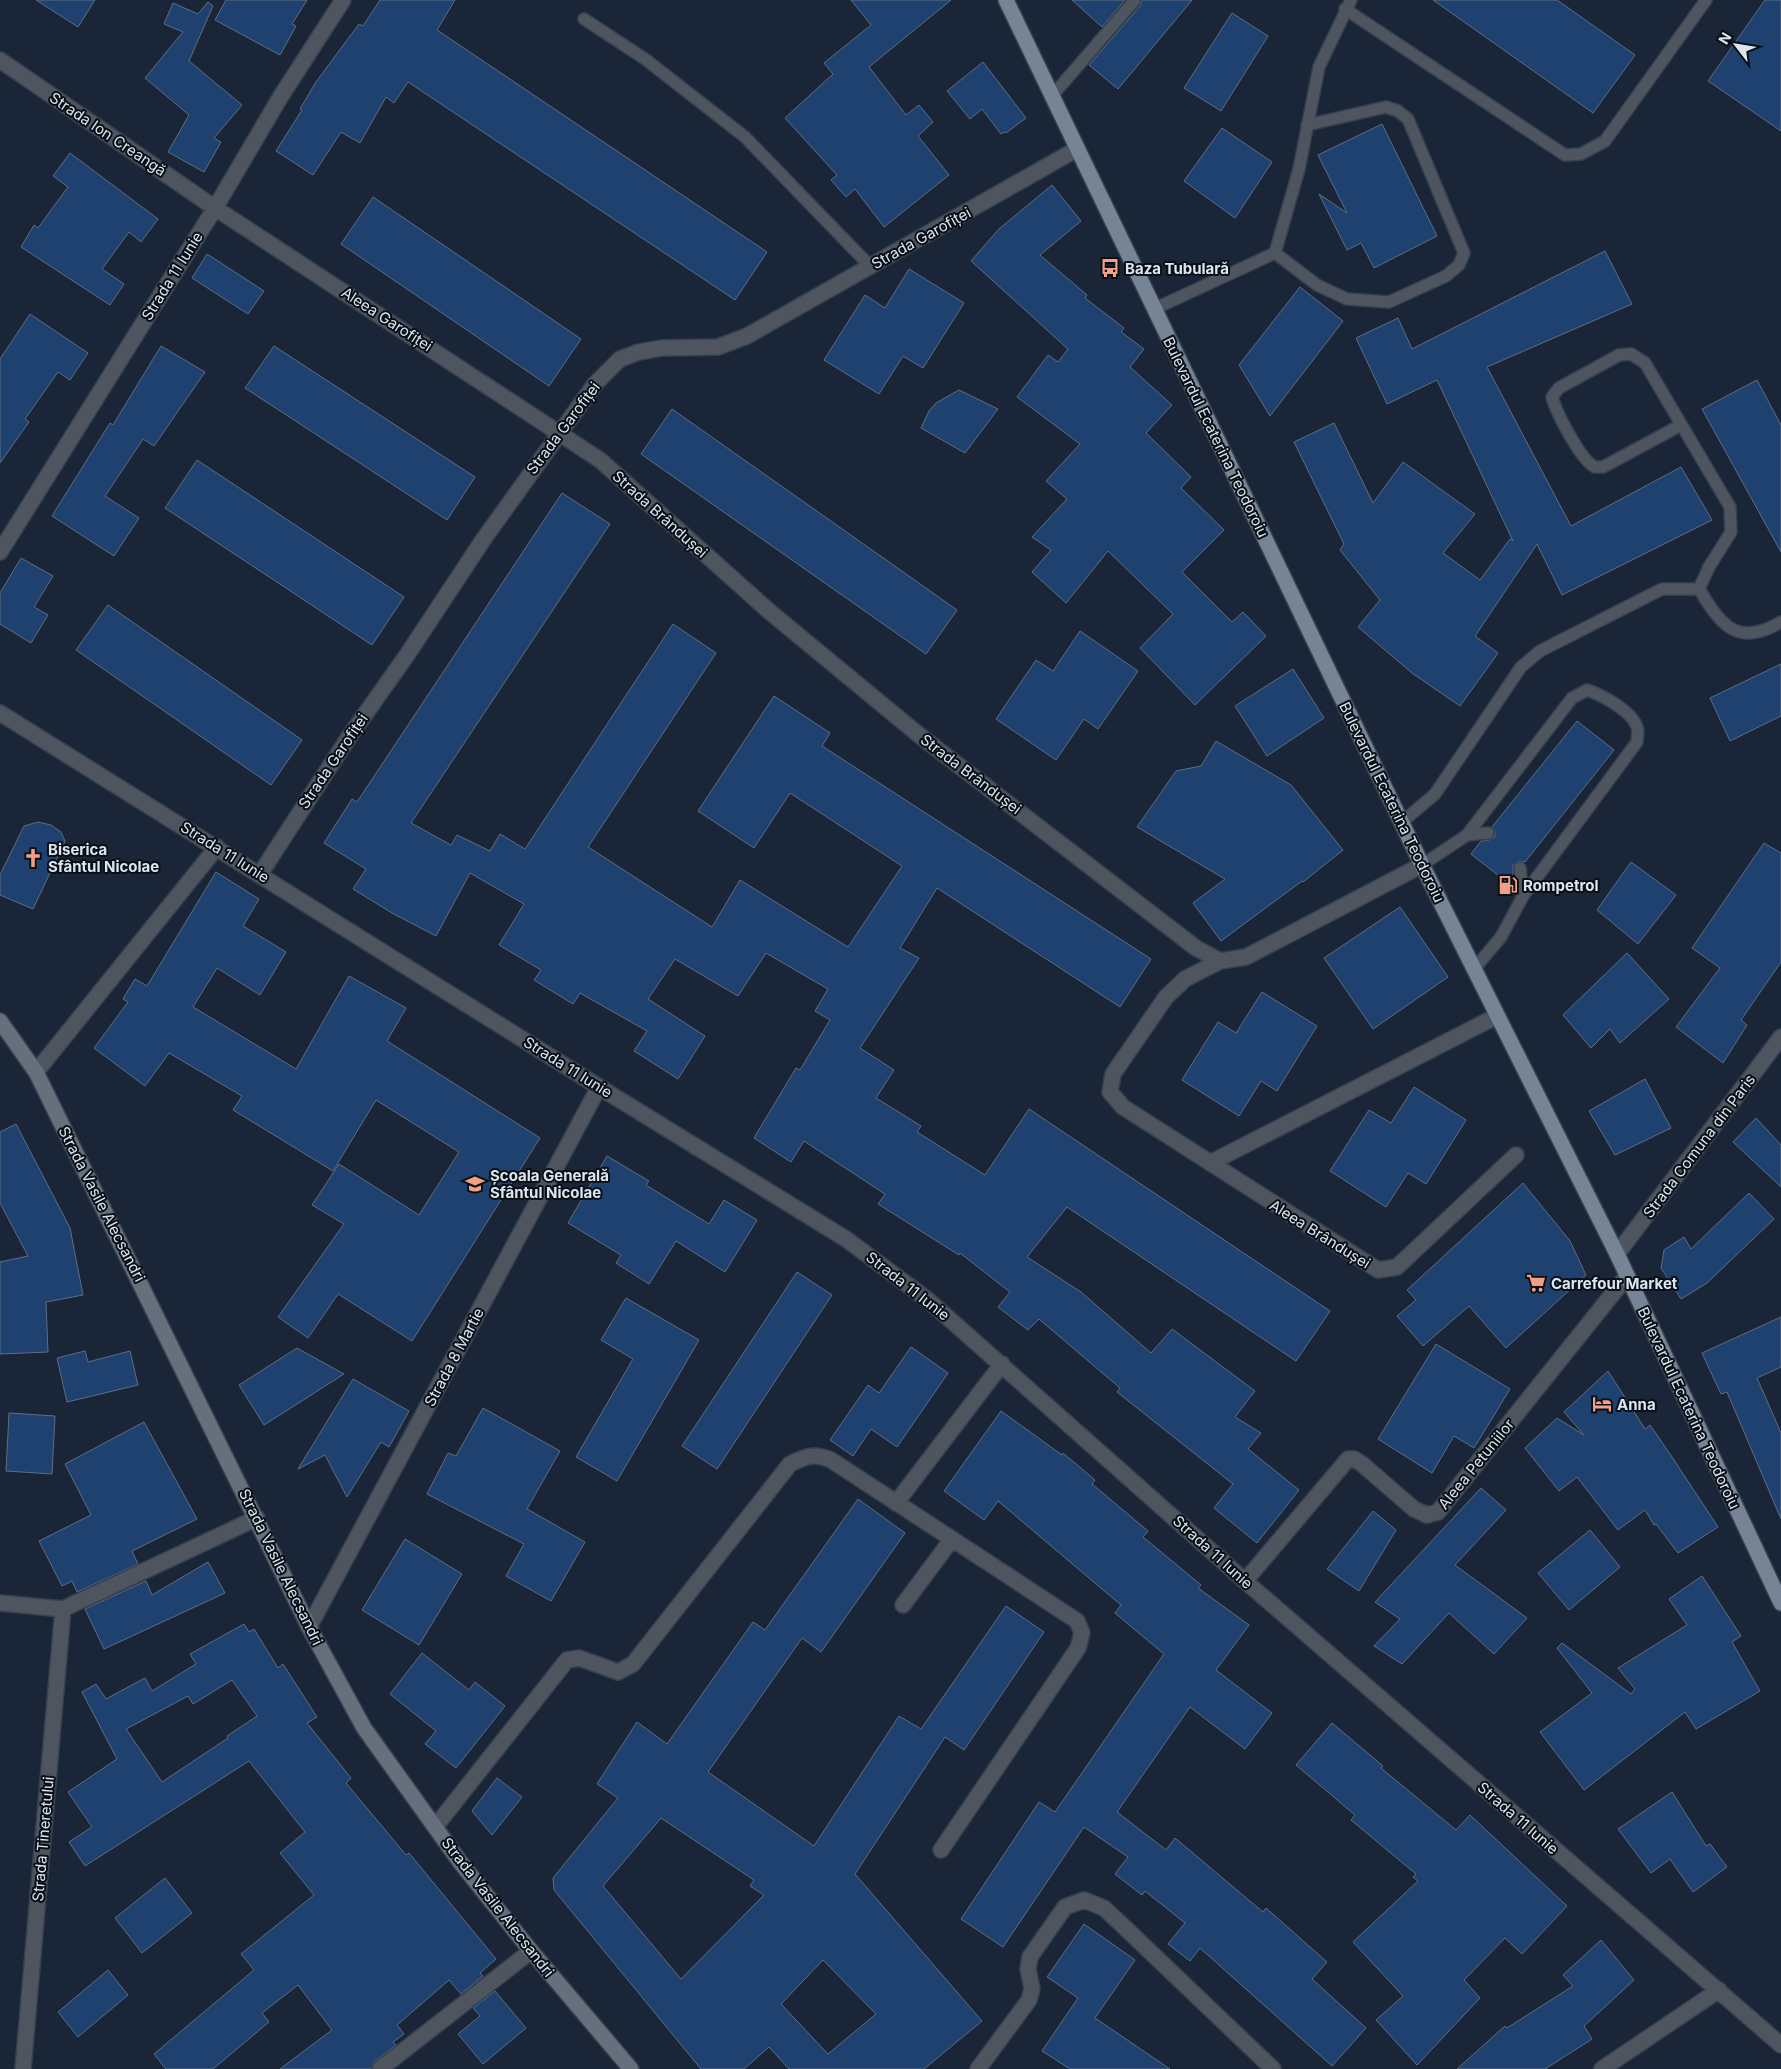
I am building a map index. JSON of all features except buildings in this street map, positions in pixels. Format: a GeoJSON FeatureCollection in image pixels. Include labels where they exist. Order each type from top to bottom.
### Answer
{"type":"FeatureCollection","features":[{"type":"Feature","properties":{"kind":"main road","name":"Bulevardul Ecaterina Teodoroiu"},"geometry":{"type":"LineString","coordinates":[[1006,0],[1422,865],[1617,1254],[1781,1603]]}},
{"type":"Feature","properties":{"kind":"street","name":"Strada 11 Iunie"},"geometry":{"type":"LineString","coordinates":[[0,552],[215,208],[281,96],[343,0]]}},
{"type":"Feature","properties":{"kind":"street","name":"Strada Ion Creangă"},"geometry":{"type":"LineString","coordinates":[[0,60],[215,208]]}},
{"type":"Feature","properties":{"kind":"street","name":"Strada Garofiței"},"geometry":{"type":"LineString","coordinates":[[260,874],[348,737],[408,655],[483,540],[559,431],[595,384],[620,360],[639,352],[662,348],[718,347],[747,336],[1077,149]]}},
{"type":"Feature","properties":{"kind":"street","name":"Aleea Garofiței"},"geometry":{"type":"LineString","coordinates":[[215,208],[559,431]]}},
{"type":"Feature","properties":{"kind":"street","name":"Strada Brândușei"},"geometry":{"type":"LineString","coordinates":[[559,431],[600,460],[770,612],[918,735],[1196,948],[1220,961]]}},
{"type":"Feature","properties":{"kind":"street","name":"Strada 11 Iunie"},"geometry":{"type":"LineString","coordinates":[[0,712],[599,1087],[846,1239],[928,1300],[1245,1581],[1781,2044]]}},
{"type":"Feature","properties":{"kind":"street"},"geometry":{"type":"LineString","coordinates":[[36,1072],[217,847]]}},
{"type":"Feature","properties":{"kind":"street"},"geometry":{"type":"LineString","coordinates":[[1220,961],[1246,957],[1422,865]]}},
{"type":"Feature","properties":{"kind":"street","name":"Aleea Brândușei"},"geometry":{"type":"LineString","coordinates":[[1220,961],[1185,979],[1166,997],[1114,1074],[1110,1092],[1123,1107],[1378,1270],[1397,1267],[1516,1155]]}},
{"type":"Feature","properties":{"kind":"street"},"geometry":{"type":"LineString","coordinates":[[1210,1163],[1497,1016]]}},
{"type":"Feature","properties":{"kind":"street","name":"Strada Vasile Alecsandri"},"geometry":{"type":"LineString","coordinates":[[0,1021],[36,1072],[309,1627],[364,1728],[435,1827],[531,1951],[631,2069]]}},
{"type":"Feature","properties":{"kind":"street","name":"Strada Comuna din Paris"},"geometry":{"type":"LineString","coordinates":[[1617,1254],[1781,1037]]}},
{"type":"Feature","properties":{"kind":"street","name":"Strada 8 Martie"},"geometry":{"type":"LineString","coordinates":[[309,1627],[599,1087]]}},
{"type":"Feature","properties":{"kind":"street","name":"Aleea Petuniilor"},"geometry":{"type":"LineString","coordinates":[[1245,1581],[1348,1459],[1362,1464],[1414,1509],[1427,1515],[1438,1512],[1627,1276]]}},
{"type":"Feature","properties":{"kind":"street"},"geometry":{"type":"LineString","coordinates":[[896,1503],[1002,1364]]}},
{"type":"Feature","properties":{"kind":"street"},"geometry":{"type":"LineString","coordinates":[[435,1827],[567,1660],[579,1658],[618,1672],[633,1664],[790,1464],[816,1454],[831,1460],[1077,1621],[1082,1633],[1078,1648],[941,1850]]}},
{"type":"Feature","properties":{"kind":"street"},"geometry":{"type":"LineString","coordinates":[[0,1603],[63,1609],[256,1518]]}},
{"type":"Feature","properties":{"kind":"street"},"geometry":{"type":"LineString","coordinates":[[903,1606],[952,1539]]}},
{"type":"Feature","properties":{"kind":"street","name":"Strada Tineretului"},"geometry":{"type":"LineString","coordinates":[[23,2069],[63,1609]]}},
{"type":"Feature","properties":{"kind":"street"},"geometry":{"type":"LineString","coordinates":[[978,2069],[1029,2000],[1032,1988],[1028,1969],[1030,1957],[1065,1908],[1084,1900],[1104,1908],[1120,1922],[1273,2069]]}},
{"type":"Feature","properties":{"kind":"street"},"geometry":{"type":"LineString","coordinates":[[380,2069],[531,1951]]}},
{"type":"Feature","properties":{"kind":"street"},"geometry":{"type":"LineString","coordinates":[[1602,2069],[1719,1990]]}},
{"type":"Feature","properties":{"kind":"lane"},"geometry":{"type":"LineString","coordinates":[[1052,96],[1135,0]]}},
{"type":"Feature","properties":{"kind":"lane"},"geometry":{"type":"LineString","coordinates":[[1154,309],[1275,252],[1299,169],[1319,67],[1348,4],[1564,155],[1581,154],[1604,141],[1706,0]]}},
{"type":"Feature","properties":{"kind":"lane"},"geometry":{"type":"LineString","coordinates":[[584,19],[645,59],[745,137],[870,266]]}},
{"type":"Feature","properties":{"kind":"lane"},"geometry":{"type":"LineString","coordinates":[[1275,252],[1316,285],[1346,299],[1390,302],[1446,276],[1459,265],[1464,252],[1408,119],[1386,107],[1307,125]]}},
{"type":"Feature","properties":{"kind":"lane"},"geometry":{"type":"LineString","coordinates":[[1681,425],[1603,467],[1596,467],[1586,459],[1555,409],[1552,397],[1559,388],[1620,354],[1632,354],[1645,364],[1730,508],[1731,532],[1709,567],[1699,589]]}},
{"type":"Feature","properties":{"kind":"lane"},"geometry":{"type":"LineString","coordinates":[[1402,822],[1435,794],[1521,667],[1540,651],[1662,589],[1699,589]]}},
{"type":"Feature","properties":{"kind":"lane"},"geometry":{"type":"LineString","coordinates":[[1699,589],[1713,612],[1728,629],[1744,633],[1769,629],[1781,622]]}},
{"type":"Feature","properties":{"kind":"lane"},"geometry":{"type":"LineString","coordinates":[[1422,865],[1468,835],[1572,698],[1587,690],[1602,695],[1634,720],[1638,729],[1637,742],[1523,896],[1501,937],[1474,969]]}},
{"type":"Feature","properties":{"kind":"lane"},"geometry":{"type":"LineString","coordinates":[[1468,835],[1488,833]]}},
{"type":"Feature","properties":{"kind":"lane"},"geometry":{"type":"LineString","coordinates":[[1520,868],[1523,896]]}},
{"type":"Feature","properties":{"kind":"place","name":"Baza Tubulară"},"geometry":{"type":"Point","coordinates":[1110,268]}},
{"type":"Feature","properties":{"kind":"place","name":"Biserica Sfântul Nicolae"},"geometry":{"type":"Point","coordinates":[33,858]}},
{"type":"Feature","properties":{"kind":"place","name":"Rompetrol"},"geometry":{"type":"Point","coordinates":[1508,885]}},
{"type":"Feature","properties":{"kind":"place","name":"Școala Generală Sfântul Nicolae"},"geometry":{"type":"Point","coordinates":[475,1184]}},
{"type":"Feature","properties":{"kind":"place","name":"Carrefour Market"},"geometry":{"type":"Point","coordinates":[1536,1283]}},
{"type":"Feature","properties":{"kind":"place","name":"Anna"},"geometry":{"type":"Point","coordinates":[1602,1404]}}]}
